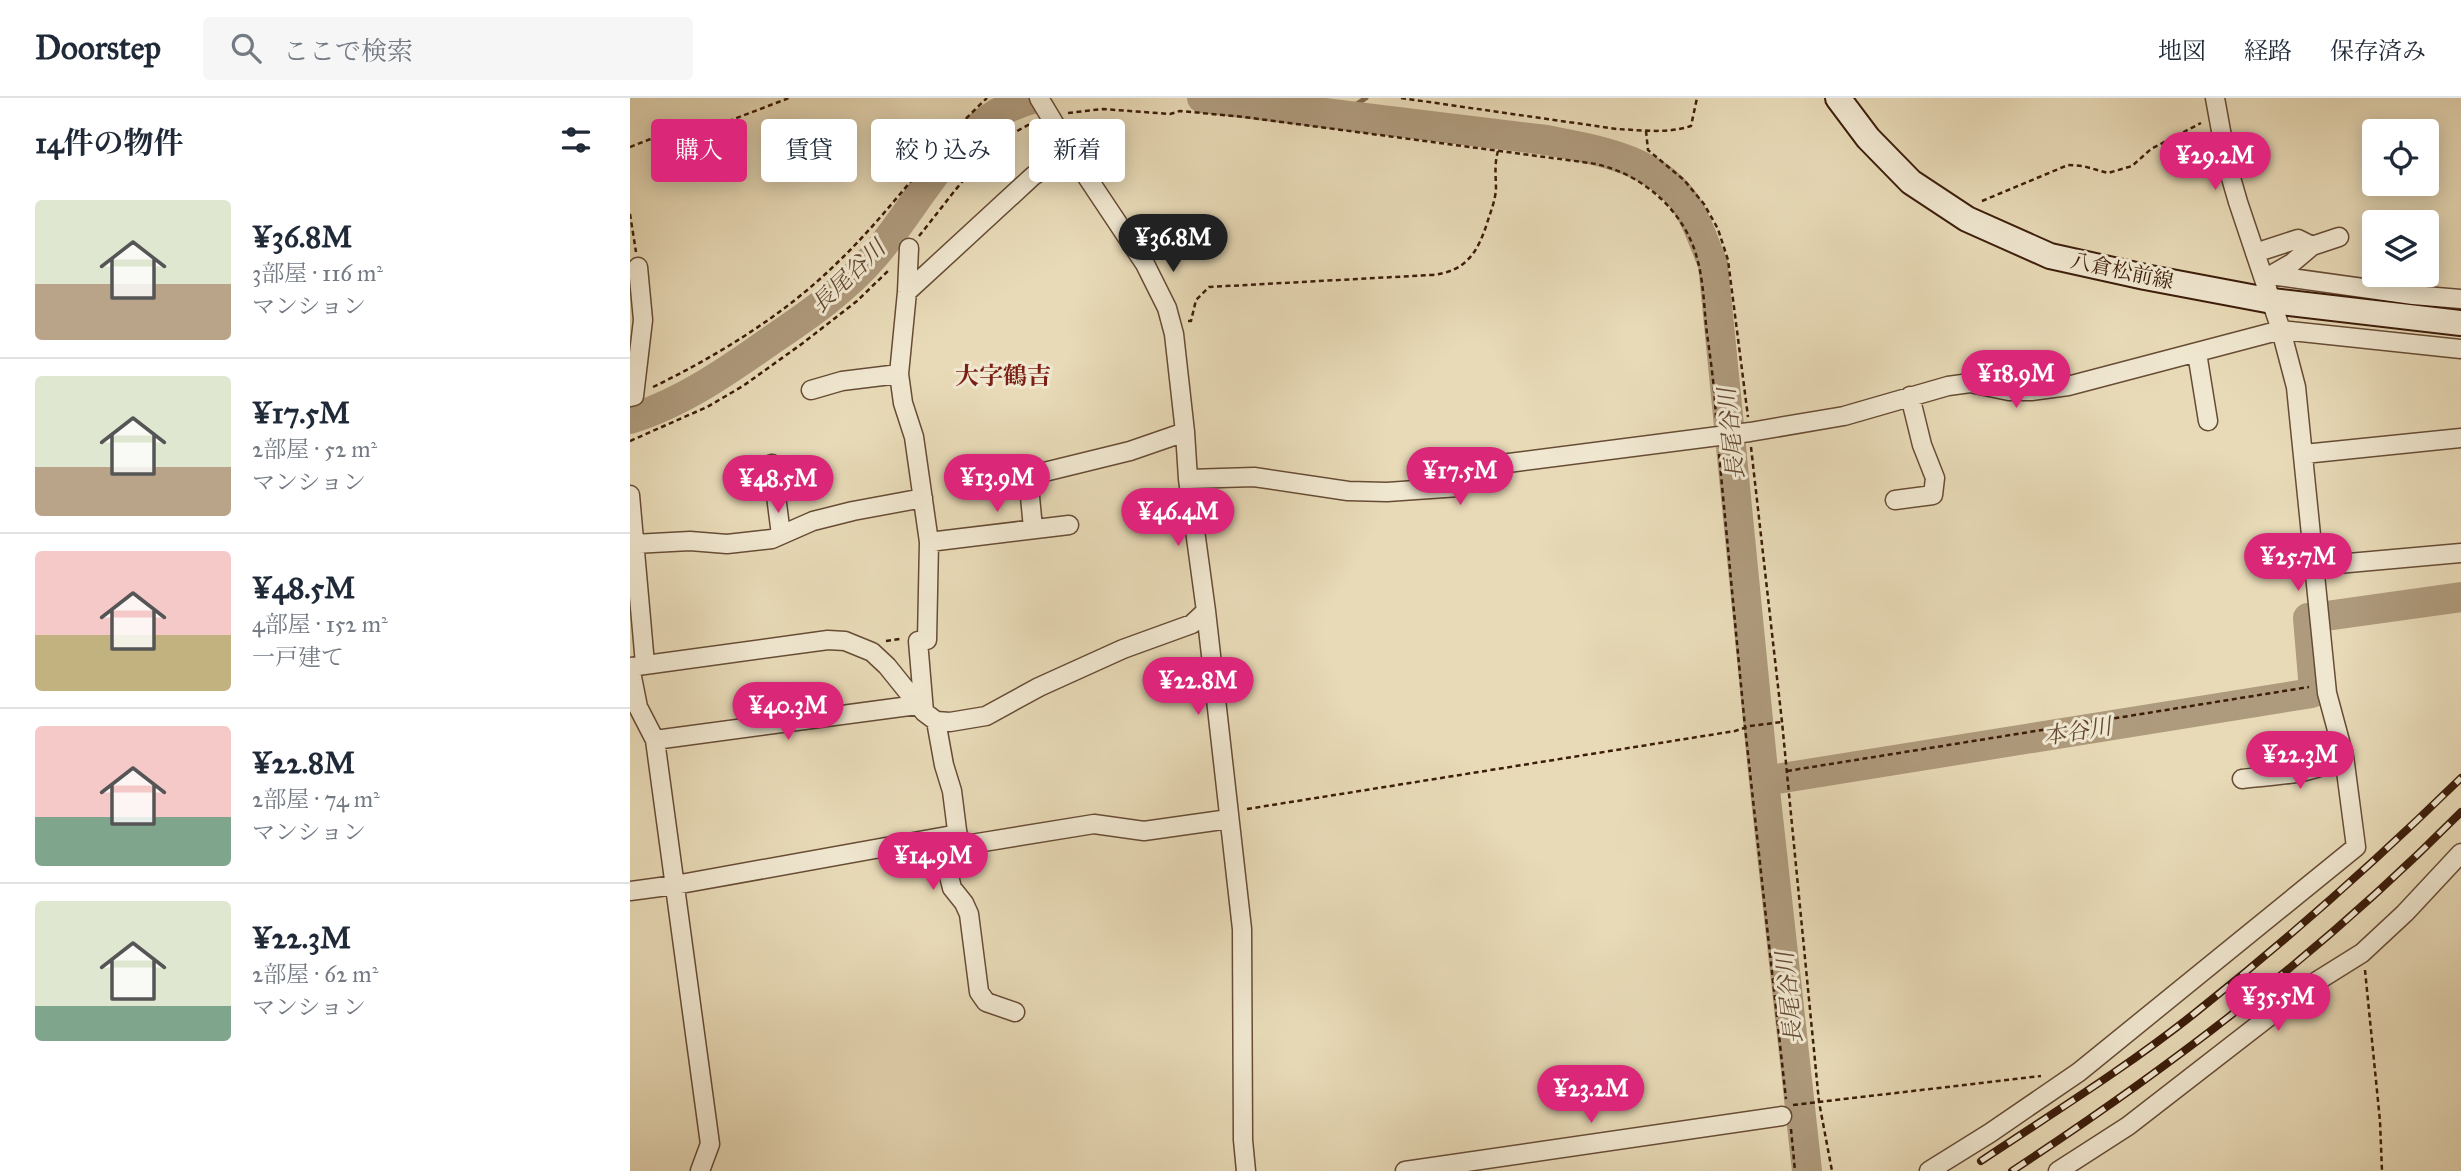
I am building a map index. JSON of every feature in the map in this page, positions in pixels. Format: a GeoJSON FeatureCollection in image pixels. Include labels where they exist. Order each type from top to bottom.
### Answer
{"type":"FeatureCollection","features":[{"type":"Feature","properties":{"kind":"main road","name":"八倉松前線"},"geometry":{"type":"LineString","coordinates":[[1838,98],[1868,138],[1911,182],[1967,219],[2050,256],[2272,301],[2461,323]]}},
{"type":"Feature","properties":{"kind":"street"},"geometry":{"type":"LineString","coordinates":[[1929,1171],[2079,1072],[2356,847],[2344,756],[2326,685],[2296,387],[2267,274],[2255,253],[2227,164],[2217,106]]}},
{"type":"Feature","properties":{"kind":"street"},"geometry":{"type":"LineString","coordinates":[[907,292],[1029,179]]}},
{"type":"Feature","properties":{"kind":"street"},"geometry":{"type":"LineString","coordinates":[[1091,182],[1145,264],[1171,322],[1242,929],[1242,1140],[1246,1171]]}},
{"type":"Feature","properties":{"kind":"street"},"geometry":{"type":"LineString","coordinates":[[2267,274],[2292,263],[2312,246],[2339,237]]}},
{"type":"Feature","properties":{"kind":"street"},"geometry":{"type":"LineString","coordinates":[[2255,253],[2298,239],[2312,246]]}},
{"type":"Feature","properties":{"kind":"street"},"geometry":{"type":"LineString","coordinates":[[909,248],[899,374],[903,403],[914,437],[929,542],[927,640],[918,641],[926,713],[952,791],[959,840],[949,876],[952,888],[969,914],[979,992],[986,1002],[1015,1012]]}},
{"type":"Feature","properties":{"kind":"street"},"geometry":{"type":"LineString","coordinates":[[632,396],[643,320],[638,267]]}},
{"type":"Feature","properties":{"kind":"street"},"geometry":{"type":"LineString","coordinates":[[2267,274],[2413,295],[2461,299]]}},
{"type":"Feature","properties":{"kind":"street"},"geometry":{"type":"LineString","coordinates":[[1188,479],[1254,477],[1366,492],[1459,487],[1485,466],[1746,432],[1844,416],[1910,396],[1970,383],[2009,391],[2055,388],[2281,330],[2461,349]]}},
{"type":"Feature","properties":{"kind":"street"},"geometry":{"type":"LineString","coordinates":[[2197,353],[2208,421]]}},
{"type":"Feature","properties":{"kind":"street"},"geometry":{"type":"LineString","coordinates":[[811,390],[842,381],[899,374]]}},
{"type":"Feature","properties":{"kind":"street"},"geometry":{"type":"LineString","coordinates":[[1895,500],[1933,495],[1935,478],[1922,444],[1910,396]]}},
{"type":"Feature","properties":{"kind":"street"},"geometry":{"type":"LineString","coordinates":[[1034,528],[1028,476],[1130,451],[1185,432]]}},
{"type":"Feature","properties":{"kind":"street"},"geometry":{"type":"LineString","coordinates":[[2304,454],[2461,438]]}},
{"type":"Feature","properties":{"kind":"street"},"geometry":{"type":"LineString","coordinates":[[772,464],[781,534]]}},
{"type":"Feature","properties":{"kind":"street"},"geometry":{"type":"LineString","coordinates":[[630,495],[633,554],[643,612],[645,664]]}},
{"type":"Feature","properties":{"kind":"street"},"geometry":{"type":"LineString","coordinates":[[633,554],[690,541],[727,544],[772,539],[813,521],[923,498]]}},
{"type":"Feature","properties":{"kind":"street"},"geometry":{"type":"LineString","coordinates":[[929,542],[1069,525]]}},
{"type":"Feature","properties":{"kind":"street"},"geometry":{"type":"LineString","coordinates":[[2315,566],[2461,553]]}},
{"type":"Feature","properties":{"kind":"street"},"geometry":{"type":"LineString","coordinates":[[655,740],[926,713],[950,722],[986,716],[1039,687],[1123,649],[1192,624],[1206,611]]}},
{"type":"Feature","properties":{"kind":"street"},"geometry":{"type":"LineString","coordinates":[[700,1171],[710,1144],[655,740],[639,707],[630,667],[828,640],[845,641],[872,652],[926,713]]}},
{"type":"Feature","properties":{"kind":"street"},"geometry":{"type":"LineString","coordinates":[[2242,779],[2316,769],[2332,764],[2344,756]]}},
{"type":"Feature","properties":{"kind":"street"},"geometry":{"type":"LineString","coordinates":[[630,891],[959,840],[1094,824],[1144,831],[1228,815]]}},
{"type":"Feature","properties":{"kind":"street"},"geometry":{"type":"LineString","coordinates":[[2058,1171],[2128,1126],[2305,988],[2362,953],[2405,913],[2461,853]]}},
{"type":"Feature","properties":{"kind":"street"},"geometry":{"type":"LineString","coordinates":[[1405,1171],[1787,1111]]}},
{"type":"Feature","properties":{"kind":"path"},"geometry":{"type":"LineString","coordinates":[[630,147],[653,138],[731,121],[789,98]]}},
{"type":"Feature","properties":{"kind":"path"},"geometry":{"type":"LineString","coordinates":[[632,396],[677,375],[737,340],[791,302],[839,262],[987,98]]}},
{"type":"Feature","properties":{"kind":"path"},"geometry":{"type":"LineString","coordinates":[[1401,98],[1646,131],[1681,130],[1691,126],[1697,98]]}},
{"type":"Feature","properties":{"kind":"path"},"geometry":{"type":"LineString","coordinates":[[1956,211],[2067,165],[2108,173],[2132,166],[2151,149],[2217,106]]}},
{"type":"Feature","properties":{"kind":"path"},"geometry":{"type":"LineString","coordinates":[[630,441],[707,407],[753,379],[857,301],[909,248],[985,156],[1045,107],[1103,108],[1170,114],[1180,111],[1244,117],[1590,163],[1616,169],[1642,182],[1674,214],[1691,242],[1699,265],[1720,435],[1745,727],[1795,1171]]}},
{"type":"Feature","properties":{"kind":"path"},"geometry":{"type":"LineString","coordinates":[[1646,131],[1648,150],[1684,180],[1704,204],[1718,229],[1728,260],[1782,722],[1818,1102],[1832,1171]]}},
{"type":"Feature","properties":{"kind":"path"},"geometry":{"type":"LineString","coordinates":[[1171,322],[1191,321],[1196,300],[1209,287],[1431,275],[1455,270],[1474,254],[1485,229],[1496,191],[1497,151]]}},
{"type":"Feature","properties":{"kind":"path"},"geometry":{"type":"LineString","coordinates":[[630,214],[638,267]]}},
{"type":"Feature","properties":{"kind":"path"},"geometry":{"type":"LineString","coordinates":[[872,652],[890,640],[918,641]]}},
{"type":"Feature","properties":{"kind":"path"},"geometry":{"type":"LineString","coordinates":[[1787,771],[2326,685]]}},
{"type":"Feature","properties":{"kind":"path"},"geometry":{"type":"LineString","coordinates":[[1228,815],[1782,722]]}},
{"type":"Feature","properties":{"kind":"path"},"geometry":{"type":"LineString","coordinates":[[2362,953],[2380,1121],[2382,1171]]}},
{"type":"Feature","properties":{"kind":"path"},"geometry":{"type":"LineString","coordinates":[[1787,1111],[1818,1102],[2079,1072]]}},
{"type":"Feature","properties":{"kind":"waterway","name":"長尾谷川"},"geometry":{"type":"LineString","coordinates":[[630,419],[705,385],[827,300],[875,255],[961,143],[996,114],[1035,98]]}},
{"type":"Feature","properties":{"kind":"waterway","name":"長尾谷川"},"geometry":{"type":"LineString","coordinates":[[1202,98],[1546,140],[1586,148],[1626,159],[1644,168],[1677,192],[1689,209],[1713,264],[1764,781],[1807,1171]]}},
{"type":"Feature","properties":{"kind":"waterway"},"geometry":{"type":"LineString","coordinates":[[1340,115],[1366,98]]}},
{"type":"Feature","properties":{"kind":"waterway","name":"本谷川"},"geometry":{"type":"LineString","coordinates":[[2326,616],[2461,597]]}},
{"type":"Feature","properties":{"kind":"waterway","name":"本谷川"},"geometry":{"type":"LineString","coordinates":[[1764,781],[2312,693],[2308,618],[2312,618]]}},
{"type":"Feature","properties":{"kind":"railway"},"geometry":{"type":"LineString","coordinates":[[1981,1161],[2116,1071],[2195,1013],[2331,899],[2461,778]]}},
{"type":"Feature","properties":{"kind":"railway"},"geometry":{"type":"LineString","coordinates":[[2012,1171],[2132,1089],[2246,1003],[2356,912],[2461,812]]}},
{"type":"Feature","properties":{"kind":"district","name":"大字鶴吉"},"geometry":{"type":"Point","coordinates":[1003,376]}}]}
